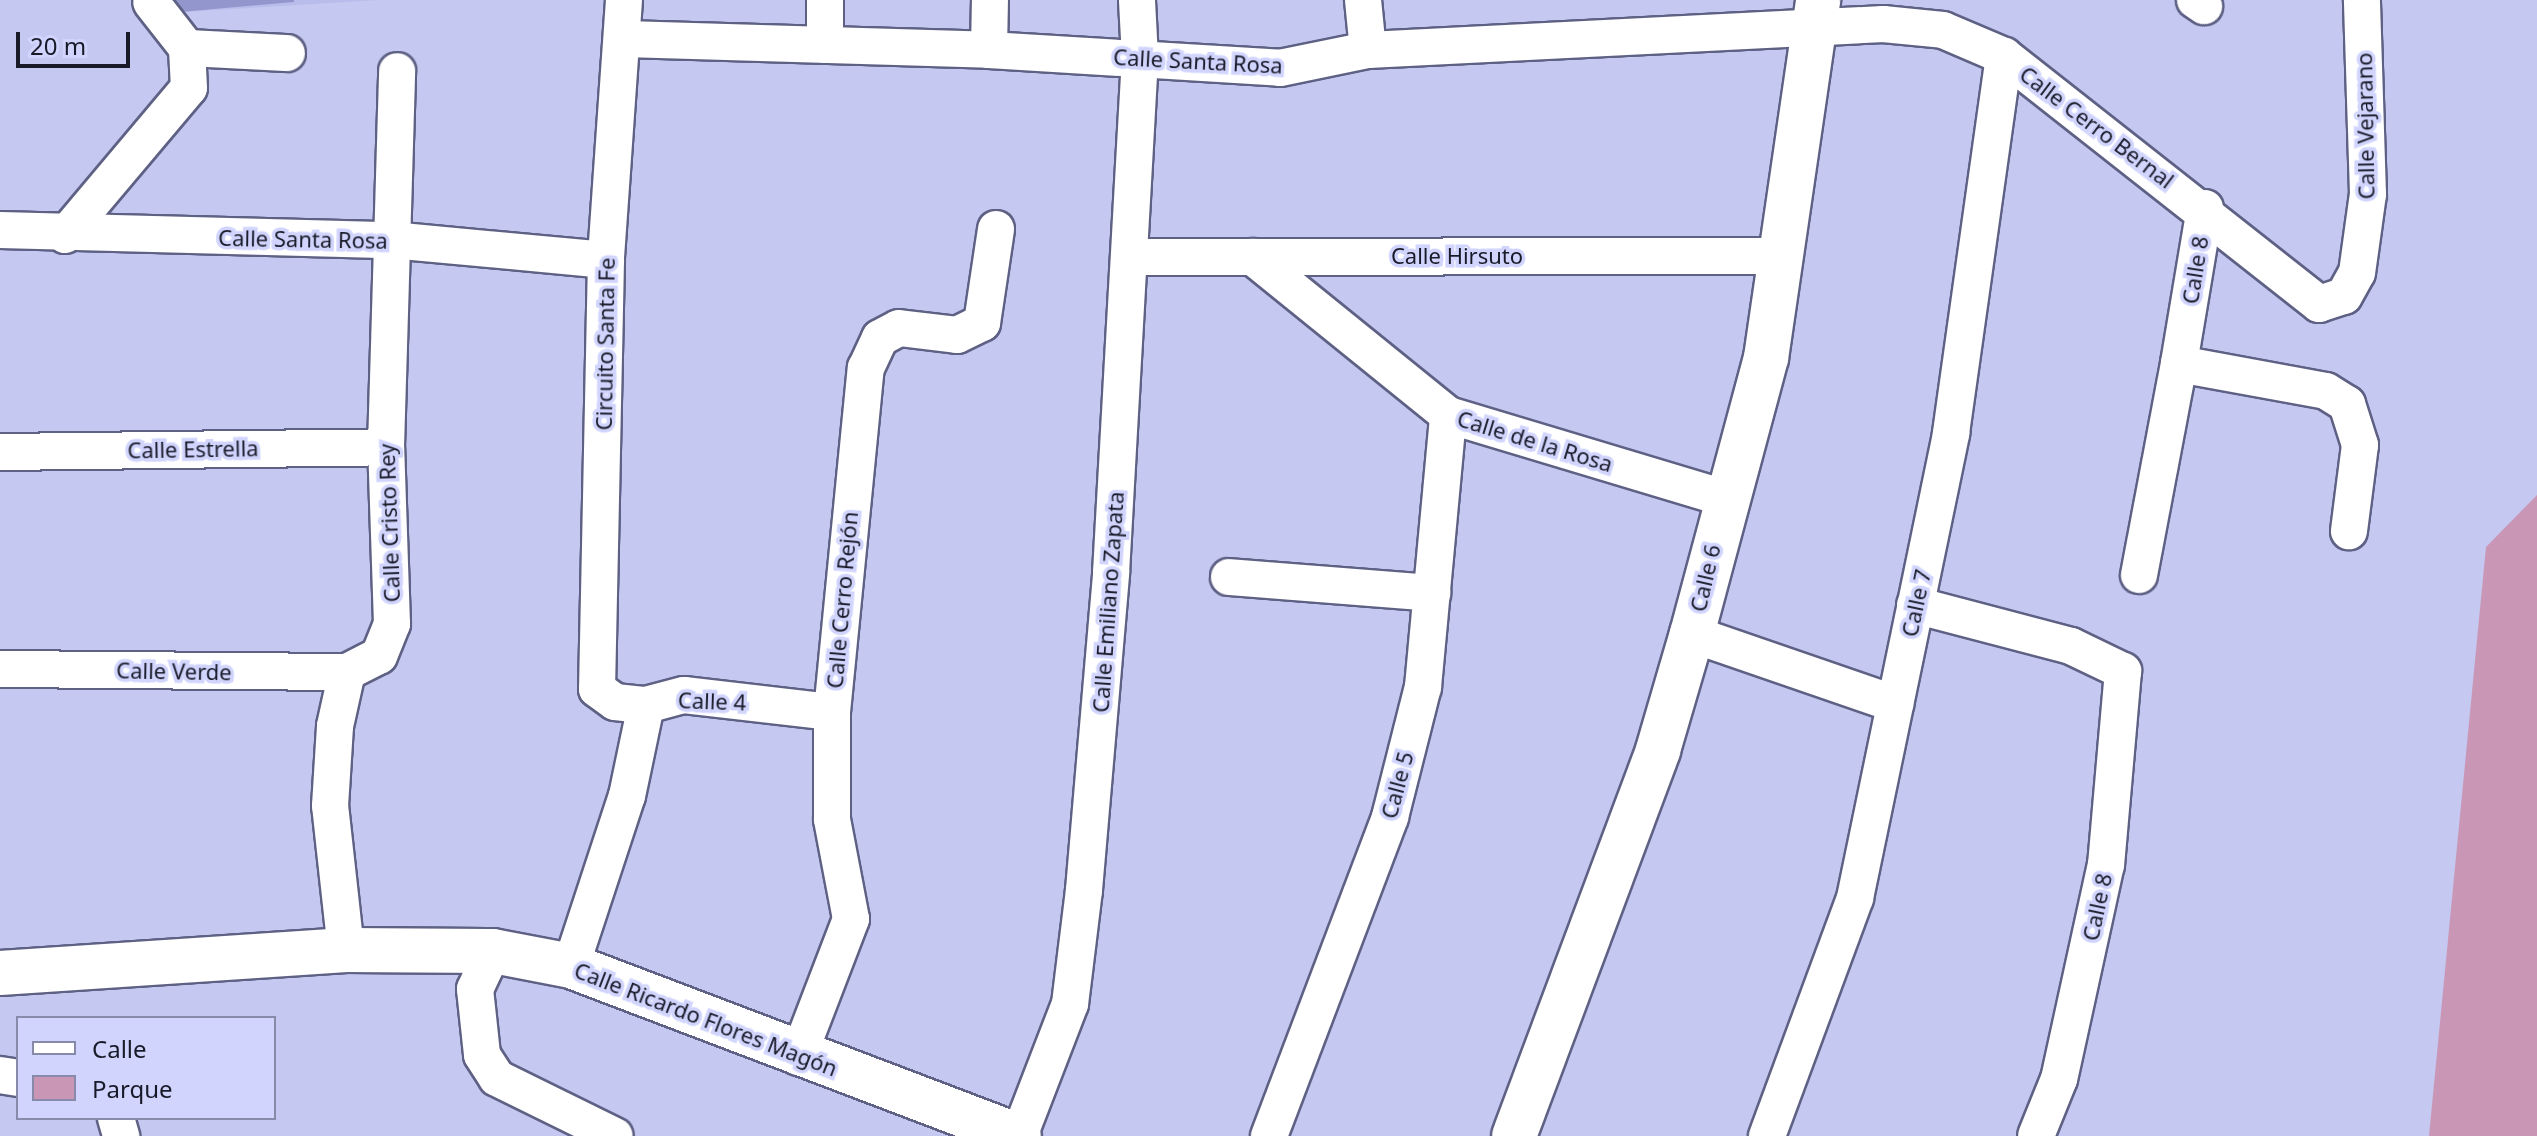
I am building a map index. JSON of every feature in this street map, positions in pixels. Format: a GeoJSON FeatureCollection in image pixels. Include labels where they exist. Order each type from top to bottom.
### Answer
{"type":"FeatureCollection","features":[{"type":"Feature","properties":{"kind":"street","name":"Circuito Santa Fe"},"geometry":{"type":"LineString","coordinates":[[597,689],[606,260],[625,39],[624,0]]}},
{"type":"Feature","properties":{"kind":"street"},"geometry":{"type":"LineString","coordinates":[[825,0],[825,45]]}},
{"type":"Feature","properties":{"kind":"street"},"geometry":{"type":"LineString","coordinates":[[989,50],[990,0]]}},
{"type":"Feature","properties":{"kind":"street","name":"Calle Emiliano Zapata"},"geometry":{"type":"LineString","coordinates":[[1019,1136],[1070,1004],[1084,890],[1130,257],[1140,58],[1137,0]]}},
{"type":"Feature","properties":{"kind":"street"},"geometry":{"type":"LineString","coordinates":[[1363,0],[1368,50]]}},
{"type":"Feature","properties":{"kind":"street","name":"Calle Vejarano"},"geometry":{"type":"LineString","coordinates":[[2344,296],[2357,273],[2368,194],[2362,0]]}},
{"type":"Feature","properties":{"kind":"street"},"geometry":{"type":"LineString","coordinates":[[65,235],[189,88],[187,48],[151,2]]}},
{"type":"Feature","properties":{"kind":"street","name":"Calle Santa Rosa"},"geometry":{"type":"LineString","coordinates":[[625,39],[989,50],[1280,68],[1368,50],[1818,14]]}},
{"type":"Feature","properties":{"kind":"street","name":"Calle Cerro Bernal"},"geometry":{"type":"LineString","coordinates":[[1818,14],[1943,30],[2004,56],[2205,208],[2319,304],[2344,296]]}},
{"type":"Feature","properties":{"kind":"street","name":"Calle 6"},"geometry":{"type":"LineString","coordinates":[[1514,1136],[1658,750],[1692,634],[1724,498],[1766,358],[1784,256],[1818,14]]}},
{"type":"Feature","properties":{"kind":"street"},"geometry":{"type":"LineString","coordinates":[[187,48],[287,53]]}},
{"type":"Feature","properties":{"kind":"street","name":"Calle 7"},"geometry":{"type":"LineString","coordinates":[[1767,1136],[1855,898],[1951,433],[2004,56]]}},
{"type":"Feature","properties":{"kind":"street","name":"Calle Cristo Rey"},"geometry":{"type":"LineString","coordinates":[[347,672],[379,656],[392,624],[386,447],[397,71]]}},
{"type":"Feature","properties":{"kind":"street","name":"Calle 8"},"geometry":{"type":"LineString","coordinates":[[2139,575],[2205,208]]}},
{"type":"Feature","properties":{"kind":"street","name":"Calle Cerro Rejón"},"geometry":{"type":"LineString","coordinates":[[798,1057],[851,919],[832,819],[832,712],[866,368],[880,338],[899,328],[957,335],[982,323],[996,229]]}},
{"type":"Feature","properties":{"kind":"street","name":"Calle Santa Rosa"},"geometry":{"type":"LineString","coordinates":[[0,230],[65,235],[391,240],[606,260]]}},
{"type":"Feature","properties":{"kind":"street","name":"Calle Hirsuto"},"geometry":{"type":"LineString","coordinates":[[1130,257],[1784,256]]}},
{"type":"Feature","properties":{"kind":"street","name":"Calle de la Rosa"},"geometry":{"type":"LineString","coordinates":[[1253,257],[1448,415],[1724,498]]}},
{"type":"Feature","properties":{"kind":"street"},"geometry":{"type":"LineString","coordinates":[[2179,364],[2326,391],[2347,404],[2360,445],[2349,531]]}},
{"type":"Feature","properties":{"kind":"street","name":"Calle 5"},"geometry":{"type":"LineString","coordinates":[[1269,1136],[1390,817],[1423,687],[1448,415]]}},
{"type":"Feature","properties":{"kind":"street","name":"Calle Estrella"},"geometry":{"type":"LineString","coordinates":[[0,452],[386,447]]}},
{"type":"Feature","properties":{"kind":"street"},"geometry":{"type":"LineString","coordinates":[[1229,577],[1432,593]]}},
{"type":"Feature","properties":{"kind":"street","name":"Calle 8"},"geometry":{"type":"LineString","coordinates":[[1915,605],[2071,646],[2123,671],[2106,864],[2059,1079],[2036,1136]]}},
{"type":"Feature","properties":{"kind":"street"},"geometry":{"type":"LineString","coordinates":[[1692,634],[1895,704]]}},
{"type":"Feature","properties":{"kind":"street","name":"Calle Verde"},"geometry":{"type":"LineString","coordinates":[[0,669],[347,672]]}},
{"type":"Feature","properties":{"kind":"street"},"geometry":{"type":"LineString","coordinates":[[346,950],[330,806],[347,672]]}},
{"type":"Feature","properties":{"kind":"street","name":"Calle 4"},"geometry":{"type":"LineString","coordinates":[[597,689],[615,702],[646,705],[684,695],[832,712]]}},
{"type":"Feature","properties":{"kind":"street"},"geometry":{"type":"LineString","coordinates":[[571,966],[627,796],[646,705]]}},
{"type":"Feature","properties":{"kind":"street","name":"Calle Ricardo Flores Magón"},"geometry":{"type":"LineString","coordinates":[[0,973],[346,950],[493,951],[571,966],[798,1057],[1019,1136]]}},
{"type":"Feature","properties":{"kind":"street"},"geometry":{"type":"LineString","coordinates":[[493,951],[475,989],[482,1055],[497,1078],[569,1127],[615,1136]]}},
{"type":"Feature","properties":{"kind":"shaded area"},"geometry":{"type":"Polygon","coordinates":[[[156,0],[376,0],[169,13],[156,0]]]}},
{"type":"Feature","properties":{"kind":"green space"},"geometry":{"type":"Polygon","coordinates":[[[2537,495],[2537,1136],[2429,1136],[2486,547],[2537,495]]]}},
{"type":"Feature","properties":{"kind":"building"},"geometry":{"type":"Polygon","coordinates":[[[168,0],[294,0],[294,2],[169,13],[168,0]]]}}]}
